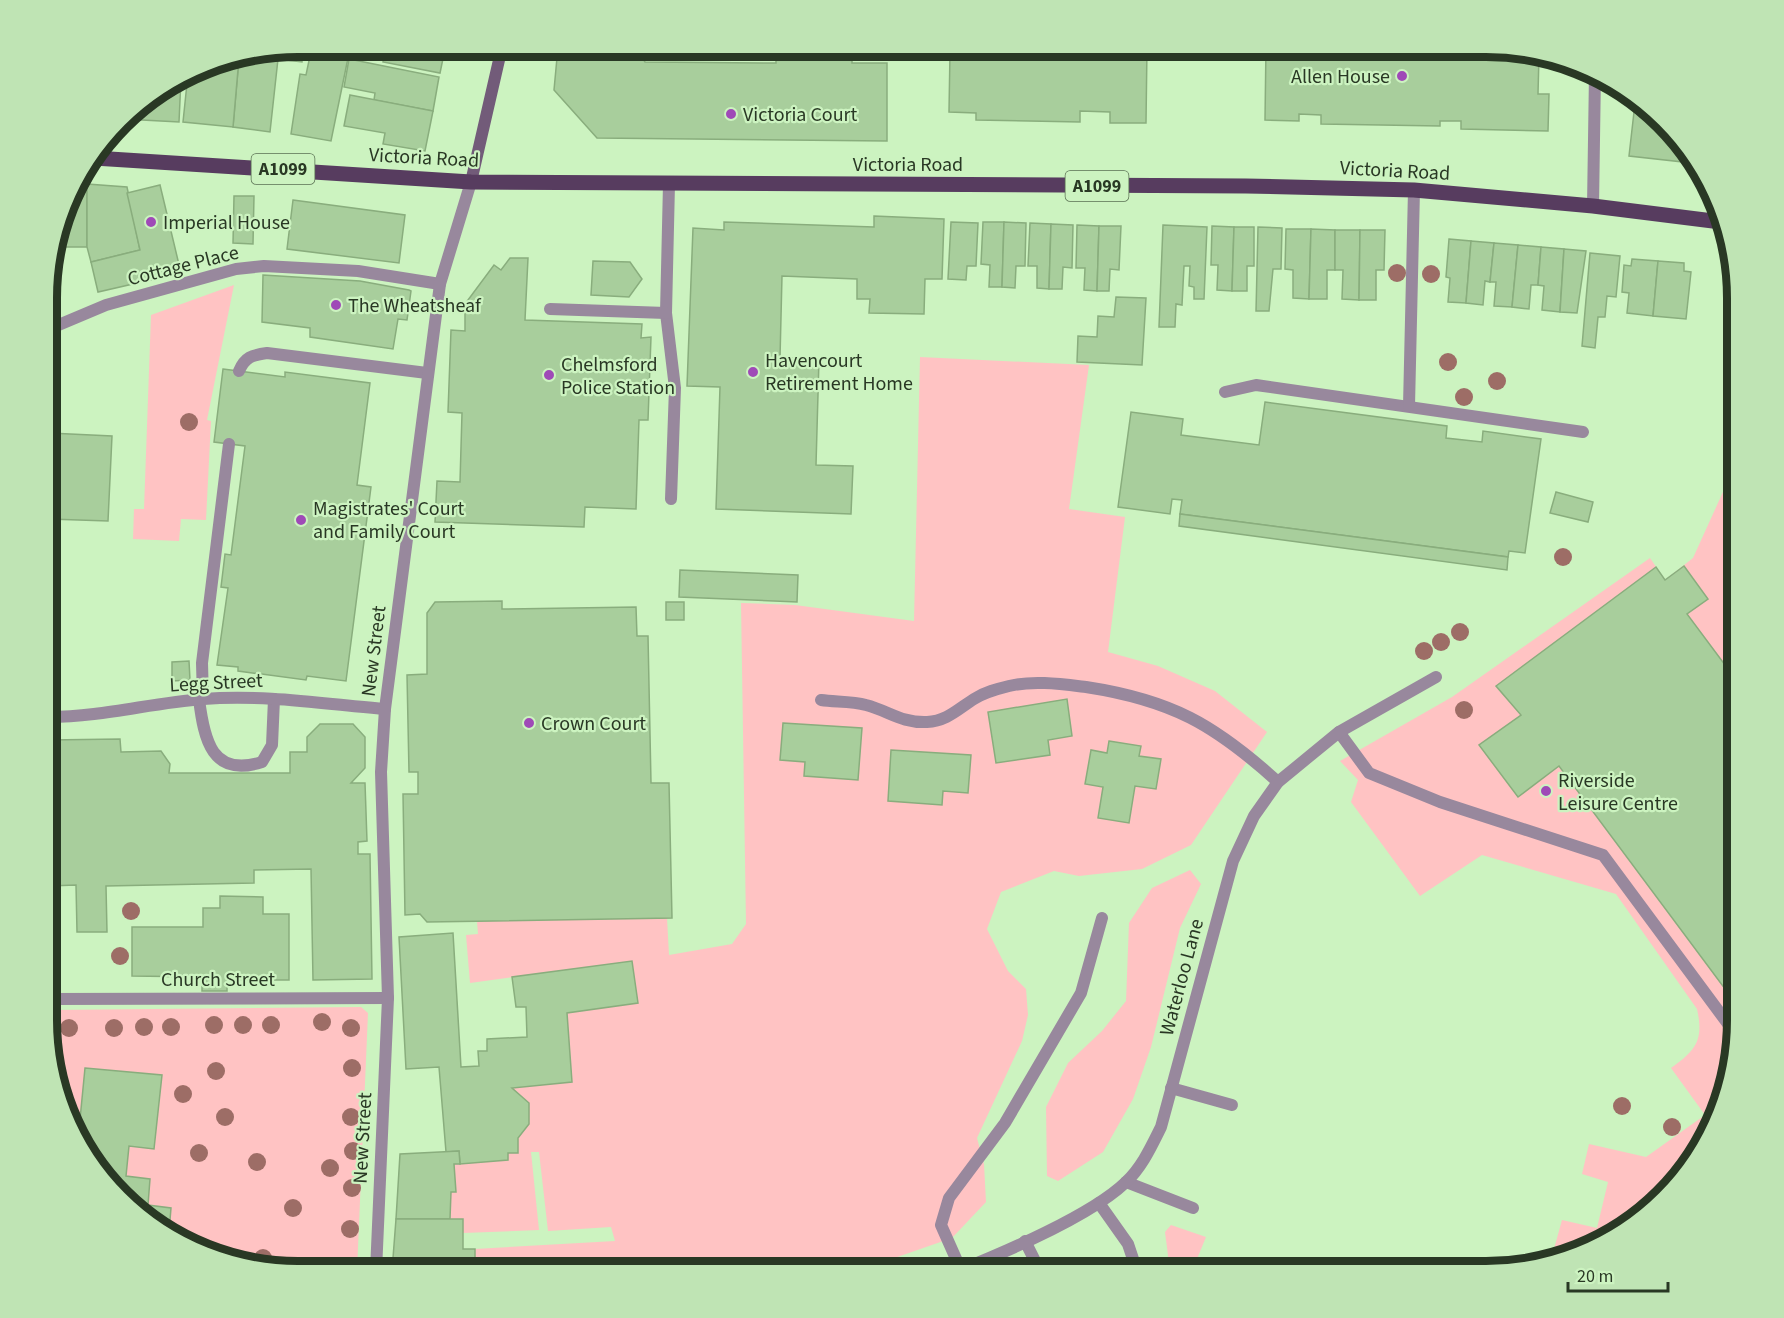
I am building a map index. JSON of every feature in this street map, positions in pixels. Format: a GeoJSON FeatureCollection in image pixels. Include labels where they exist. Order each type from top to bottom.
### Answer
{"type":"FeatureCollection","features":[{"type":"Feature","properties":{"kind":"main road","name":"New Street"},"geometry":{"type":"LineString","coordinates":[[471,182],[500,57]]}},
{"type":"Feature","properties":{"kind":"main road","name":"Victoria Road"},"geometry":{"type":"LineString","coordinates":[[102,158],[471,182],[1234,186],[1414,190],[1593,206],[1714,221]]}},
{"type":"Feature","properties":{"kind":"street"},"geometry":{"type":"LineString","coordinates":[[1593,206],[1595,83]]}},
{"type":"Feature","properties":{"kind":"street","name":"New Street"},"geometry":{"type":"LineString","coordinates":[[376,1261],[388,998],[381,772],[385,710],[440,285],[471,182]]}},
{"type":"Feature","properties":{"kind":"street"},"geometry":{"type":"LineString","coordinates":[[669,184],[666,313],[675,388],[671,499]]}},
{"type":"Feature","properties":{"kind":"street"},"geometry":{"type":"LineString","coordinates":[[1409,406],[1414,190]]}},
{"type":"Feature","properties":{"kind":"street","name":"Cottage Place"},"geometry":{"type":"LineString","coordinates":[[57,326],[106,305],[236,269],[264,266],[358,271],[440,285]]}},
{"type":"Feature","properties":{"kind":"street"},"geometry":{"type":"LineString","coordinates":[[550,309],[666,313]]}},
{"type":"Feature","properties":{"kind":"street"},"geometry":{"type":"LineString","coordinates":[[239,371],[244,360],[254,354],[267,352],[427,373]]}},
{"type":"Feature","properties":{"kind":"street"},"geometry":{"type":"LineString","coordinates":[[1225,392],[1256,385],[1582,432]]}},
{"type":"Feature","properties":{"kind":"street"},"geometry":{"type":"LineString","coordinates":[[229,444],[202,663],[201,699],[206,739],[216,756],[229,766],[247,767],[262,762],[272,745],[274,699]]}},
{"type":"Feature","properties":{"kind":"street","name":"Waterloo Lane"},"geometry":{"type":"LineString","coordinates":[[981,1261],[1099,1203],[1126,1182],[1145,1159],[1161,1127],[1233,861],[1254,816],[1278,782],[1339,732],[1436,677]]}},
{"type":"Feature","properties":{"kind":"street"},"geometry":{"type":"LineString","coordinates":[[820,700],[866,705],[902,720],[929,722],[954,715],[975,698],[995,689],[1020,683],[1062,684],[1118,692],[1161,704],[1202,723],[1241,748],[1278,782]]}},
{"type":"Feature","properties":{"kind":"street","name":"Legg Street"},"geometry":{"type":"LineString","coordinates":[[57,717],[79,717],[201,699],[274,699],[385,710]]}},
{"type":"Feature","properties":{"kind":"street"},"geometry":{"type":"LineString","coordinates":[[1339,732],[1369,773],[1440,802],[1603,855],[1727,1022]]}},
{"type":"Feature","properties":{"kind":"street"},"geometry":{"type":"LineString","coordinates":[[955,1261],[941,1226],[949,1198],[1005,1123],[1081,993],[1102,918]]}},
{"type":"Feature","properties":{"kind":"street","name":"Church Street"},"geometry":{"type":"LineString","coordinates":[[57,999],[388,998]]}},
{"type":"Feature","properties":{"kind":"street"},"geometry":{"type":"LineString","coordinates":[[1171,1088],[1232,1105]]}},
{"type":"Feature","properties":{"kind":"street"},"geometry":{"type":"LineString","coordinates":[[1126,1182],[1193,1208]]}},
{"type":"Feature","properties":{"kind":"street"},"geometry":{"type":"LineString","coordinates":[[1099,1203],[1128,1244],[1134,1261]]}},
{"type":"Feature","properties":{"kind":"street"},"geometry":{"type":"LineString","coordinates":[[1025,1241],[1035,1261]]}},
{"type":"Feature","properties":{"kind":"shaded area"},"geometry":{"type":"Polygon","coordinates":[[[234,285],[207,420],[211,421],[206,520],[181,519],[179,541],[133,539],[134,509],[144,509],[151,315],[234,285]]]}},
{"type":"Feature","properties":{"kind":"shaded area"},"geometry":{"type":"Polygon","coordinates":[[[920,357],[1089,365],[1069,509],[1125,517],[1108,652],[1158,666],[1215,691],[1267,732],[1191,845],[1142,869],[1079,876],[1054,871],[1001,892],[987,929],[1008,971],[1026,989],[1028,1015],[1022,1041],[977,1138],[984,1164],[986,1202],[952,1238],[886,1261],[475,1261],[475,1249],[615,1241],[611,1227],[548,1231],[539,1152],[531,1152],[539,1230],[463,1233],[463,1219],[450,1219],[451,1192],[456,1192],[454,1164],[508,1160],[508,1153],[518,1153],[518,1138],[529,1124],[529,1103],[512,1088],[571,1082],[567,1013],[638,1003],[632,961],[470,983],[466,935],[478,934],[477,921],[667,918],[669,955],[732,944],[746,924],[741,603],[795,605],[914,621],[920,357]]]}},
{"type":"Feature","properties":{"kind":"shaded area","name":"Riverside Leisure Centre"},"geometry":{"type":"Polygon","coordinates":[[[1727,483],[1727,1020],[1725,1052],[1719,1083],[1709,1112],[1695,1141],[1667,1179],[1633,1211],[1607,1229],[1553,1252],[1562,1220],[1597,1228],[1608,1182],[1582,1174],[1589,1144],[1646,1157],[1705,1115],[1671,1068],[1687,1056],[1696,1043],[1699,1029],[1697,1009],[1616,894],[1482,855],[1420,896],[1351,802],[1358,780],[1340,761],[1452,697],[1650,558],[1665,580],[1693,558],[1727,483]]]}},
{"type":"Feature","properties":{"kind":"shaded area"},"geometry":{"type":"Polygon","coordinates":[[[1190,870],[1201,884],[1180,928],[1151,1047],[1133,1099],[1103,1152],[1058,1181],[1047,1176],[1046,1107],[1068,1063],[1102,1031],[1126,1001],[1129,923],[1152,888],[1190,870]]]}},
{"type":"Feature","properties":{"kind":"shaded area"},"geometry":{"type":"Polygon","coordinates":[[[361,1007],[368,1013],[357,1261],[266,1259],[235,1253],[206,1243],[177,1229],[139,1201],[107,1167],[89,1141],[75,1112],[65,1083],[59,1052],[57,1010],[361,1007]]]}},
{"type":"Feature","properties":{"kind":"shaded area"},"geometry":{"type":"Polygon","coordinates":[[[1171,1225],[1206,1237],[1196,1261],[1169,1261],[1165,1232],[1171,1225]]]}},
{"type":"Feature","properties":{"kind":"building"},"geometry":{"type":"Polygon","coordinates":[[[302,57],[302,62],[278,59],[270,132],[233,127],[239,64],[266,59],[302,57]]]}},
{"type":"Feature","properties":{"kind":"building"},"geometry":{"type":"Polygon","coordinates":[[[310,57],[348,58],[331,141],[291,134],[300,74],[306,75],[310,57]]]}},
{"type":"Feature","properties":{"kind":"building"},"geometry":{"type":"Polygon","coordinates":[[[384,57],[443,57],[440,73],[383,62],[384,57]]]}},
{"type":"Feature","properties":{"kind":"building","name":"Victoria Court"},"geometry":{"type":"Polygon","coordinates":[[[557,57],[642,57],[645,62],[776,63],[776,57],[852,57],[852,63],[887,63],[887,141],[597,138],[554,90],[557,57]]]}},
{"type":"Feature","properties":{"kind":"building"},"geometry":{"type":"Polygon","coordinates":[[[950,57],[1147,57],[1146,123],[1110,123],[1110,112],[1080,111],[1080,122],[976,120],[976,113],[949,112],[950,57]]]}},
{"type":"Feature","properties":{"kind":"building","name":"Allen House"},"geometry":{"type":"Polygon","coordinates":[[[1266,57],[1518,59],[1539,63],[1538,94],[1549,94],[1548,131],[1461,129],[1461,121],[1440,121],[1440,126],[1321,124],[1321,115],[1299,114],[1299,121],[1265,120],[1266,57]]]}},
{"type":"Feature","properties":{"kind":"building"},"geometry":{"type":"Polygon","coordinates":[[[349,59],[439,77],[433,111],[374,100],[375,93],[344,87],[349,59]]]}},
{"type":"Feature","properties":{"kind":"building"},"geometry":{"type":"Polygon","coordinates":[[[238,64],[233,127],[183,122],[187,84],[238,64]]]}},
{"type":"Feature","properties":{"kind":"building"},"geometry":{"type":"Polygon","coordinates":[[[181,87],[179,122],[136,120],[181,87]]]}},
{"type":"Feature","properties":{"kind":"building"},"geometry":{"type":"Polygon","coordinates":[[[350,95],[433,111],[425,151],[383,144],[385,133],[344,126],[350,95]]]}},
{"type":"Feature","properties":{"kind":"building"},"geometry":{"type":"Polygon","coordinates":[[[1634,112],[1640,113],[1667,139],[1685,162],[1629,156],[1634,112]]]}},
{"type":"Feature","properties":{"kind":"building"},"geometry":{"type":"Polygon","coordinates":[[[86,184],[87,184],[87,247],[63,247],[75,206],[86,184]]]}},
{"type":"Feature","properties":{"kind":"building"},"geometry":{"type":"Polygon","coordinates":[[[87,184],[127,187],[140,250],[91,262],[87,247],[87,184]]]}},
{"type":"Feature","properties":{"kind":"building","name":"Imperial House"},"geometry":{"type":"Polygon","coordinates":[[[160,185],[181,273],[98,292],[91,262],[140,250],[127,193],[160,185]]]}},
{"type":"Feature","properties":{"kind":"building"},"geometry":{"type":"Polygon","coordinates":[[[234,196],[254,196],[253,244],[233,243],[234,196]]]}},
{"type":"Feature","properties":{"kind":"building"},"geometry":{"type":"Polygon","coordinates":[[[293,200],[405,215],[399,263],[287,249],[293,200]]]}},
{"type":"Feature","properties":{"kind":"building","name":"Havencourt Retirement Home"},"geometry":{"type":"Polygon","coordinates":[[[874,216],[944,219],[942,279],[925,279],[924,314],[869,313],[870,299],[857,299],[857,279],[782,276],[780,358],[819,359],[816,465],[853,466],[851,514],[716,509],[720,387],[687,386],[693,228],[724,230],[724,222],[874,227],[874,216]]]}},
{"type":"Feature","properties":{"kind":"building"},"geometry":{"type":"Polygon","coordinates":[[[951,222],[978,223],[976,266],[967,266],[966,280],[948,279],[951,222]]]}},
{"type":"Feature","properties":{"kind":"building"},"geometry":{"type":"Polygon","coordinates":[[[983,222],[1004,222],[1002,287],[989,287],[990,265],[981,264],[983,222]]]}},
{"type":"Feature","properties":{"kind":"building"},"geometry":{"type":"Polygon","coordinates":[[[1004,222],[1026,223],[1025,266],[1016,266],[1015,288],[1002,287],[1004,222]]]}},
{"type":"Feature","properties":{"kind":"building"},"geometry":{"type":"Polygon","coordinates":[[[1030,223],[1051,224],[1049,289],[1037,288],[1037,266],[1028,266],[1030,223]]]}},
{"type":"Feature","properties":{"kind":"building"},"geometry":{"type":"Polygon","coordinates":[[[1051,224],[1073,225],[1072,268],[1063,267],[1062,289],[1049,289],[1051,224]]]}},
{"type":"Feature","properties":{"kind":"building"},"geometry":{"type":"Polygon","coordinates":[[[1077,225],[1099,226],[1097,291],[1084,290],[1085,268],[1076,268],[1077,225]]]}},
{"type":"Feature","properties":{"kind":"building"},"geometry":{"type":"Polygon","coordinates":[[[1163,225],[1207,227],[1204,299],[1194,299],[1194,287],[1189,286],[1190,266],[1184,266],[1182,305],[1176,304],[1175,327],[1159,327],[1163,225]]]}},
{"type":"Feature","properties":{"kind":"building"},"geometry":{"type":"Polygon","coordinates":[[[1099,226],[1121,226],[1119,270],[1110,269],[1109,291],[1097,291],[1099,226]]]}},
{"type":"Feature","properties":{"kind":"building"},"geometry":{"type":"Polygon","coordinates":[[[1212,226],[1234,227],[1232,291],[1217,290],[1218,265],[1211,265],[1212,226]]]}},
{"type":"Feature","properties":{"kind":"building"},"geometry":{"type":"Polygon","coordinates":[[[1234,227],[1254,227],[1254,266],[1247,266],[1247,291],[1232,291],[1234,227]]]}},
{"type":"Feature","properties":{"kind":"building"},"geometry":{"type":"Polygon","coordinates":[[[1258,227],[1282,228],[1281,269],[1273,269],[1269,311],[1256,311],[1258,227]]]}},
{"type":"Feature","properties":{"kind":"building"},"geometry":{"type":"Polygon","coordinates":[[[1286,229],[1311,229],[1309,299],[1293,298],[1293,270],[1285,269],[1286,229]]]}},
{"type":"Feature","properties":{"kind":"building"},"geometry":{"type":"Polygon","coordinates":[[[1311,229],[1335,230],[1335,270],[1327,270],[1327,299],[1309,299],[1311,229]]]}},
{"type":"Feature","properties":{"kind":"building"},"geometry":{"type":"Polygon","coordinates":[[[1335,230],[1360,230],[1359,300],[1342,299],[1343,270],[1335,270],[1335,230]]]}},
{"type":"Feature","properties":{"kind":"building"},"geometry":{"type":"Polygon","coordinates":[[[1360,230],[1385,230],[1384,270],[1376,270],[1376,300],[1359,300],[1360,230]]]}},
{"type":"Feature","properties":{"kind":"building"},"geometry":{"type":"Polygon","coordinates":[[[1449,239],[1471,241],[1466,303],[1448,302],[1450,278],[1446,277],[1449,239]]]}},
{"type":"Feature","properties":{"kind":"building"},"geometry":{"type":"Polygon","coordinates":[[[1471,241],[1494,243],[1490,282],[1485,281],[1483,305],[1466,303],[1471,241]]]}},
{"type":"Feature","properties":{"kind":"building"},"geometry":{"type":"Polygon","coordinates":[[[1494,243],[1518,245],[1512,307],[1494,306],[1496,282],[1490,282],[1494,243]]]}},
{"type":"Feature","properties":{"kind":"building"},"geometry":{"type":"Polygon","coordinates":[[[1518,245],[1541,247],[1538,285],[1531,285],[1529,309],[1512,307],[1518,245]]]}},
{"type":"Feature","properties":{"kind":"building"},"geometry":{"type":"Polygon","coordinates":[[[1541,247],[1564,249],[1560,312],[1542,310],[1544,286],[1538,285],[1541,247]]]}},
{"type":"Feature","properties":{"kind":"building"},"geometry":{"type":"Polygon","coordinates":[[[1564,249],[1586,251],[1577,313],[1560,312],[1564,249]]]}},
{"type":"Feature","properties":{"kind":"building"},"geometry":{"type":"Polygon","coordinates":[[[1590,253],[1620,256],[1616,297],[1607,296],[1605,317],[1598,317],[1595,348],[1582,346],[1590,253]]]}},
{"type":"Feature","properties":{"kind":"building","name":"Chelmsford Police Station"},"geometry":{"type":"Polygon","coordinates":[[[510,258],[528,258],[525,320],[642,324],[641,338],[651,337],[648,420],[639,420],[636,509],[585,507],[584,527],[435,522],[437,481],[460,482],[462,413],[448,412],[451,330],[465,331],[465,304],[494,265],[501,270],[510,258]]]}},
{"type":"Feature","properties":{"kind":"building"},"geometry":{"type":"Polygon","coordinates":[[[1632,259],[1658,261],[1653,316],[1627,313],[1629,293],[1622,292],[1624,265],[1631,266],[1632,259]]]}},
{"type":"Feature","properties":{"kind":"building"},"geometry":{"type":"Polygon","coordinates":[[[593,261],[630,262],[642,279],[629,297],[591,295],[593,261]]]}},
{"type":"Feature","properties":{"kind":"building"},"geometry":{"type":"Polygon","coordinates":[[[1658,261],[1684,263],[1684,271],[1691,272],[1686,319],[1653,316],[1658,261]]]}},
{"type":"Feature","properties":{"kind":"building","name":"The Wheatsheaf"},"geometry":{"type":"Polygon","coordinates":[[[263,275],[360,281],[409,290],[411,291],[407,320],[398,319],[393,349],[310,337],[310,328],[262,322],[263,275]]]}},
{"type":"Feature","properties":{"kind":"building"},"geometry":{"type":"Polygon","coordinates":[[[1116,297],[1146,298],[1142,365],[1077,362],[1078,336],[1097,337],[1098,316],[1114,317],[1116,297]]]}},
{"type":"Feature","properties":{"kind":"building","name":"Magistrates' Court and Family Court"},"geometry":{"type":"Polygon","coordinates":[[[223,369],[285,377],[285,372],[370,383],[357,485],[371,487],[346,681],[307,676],[306,680],[238,671],[238,667],[217,665],[228,588],[221,587],[225,554],[231,555],[245,446],[214,442],[223,369]]]}},
{"type":"Feature","properties":{"kind":"building"},"geometry":{"type":"Polygon","coordinates":[[[1265,402],[1447,426],[1446,438],[1482,442],[1483,431],[1541,439],[1525,553],[1509,551],[1508,557],[1180,514],[1182,500],[1172,499],[1170,514],[1118,507],[1131,412],[1183,419],[1181,435],[1259,445],[1265,402]]]}},
{"type":"Feature","properties":{"kind":"building"},"geometry":{"type":"Polygon","coordinates":[[[57,433],[112,436],[108,521],[57,519],[57,433]]]}},
{"type":"Feature","properties":{"kind":"building"},"geometry":{"type":"Polygon","coordinates":[[[1556,492],[1593,502],[1588,522],[1550,513],[1556,492]]]}},
{"type":"Feature","properties":{"kind":"building"},"geometry":{"type":"Polygon","coordinates":[[[1180,514],[1508,557],[1507,570],[1179,526],[1180,514]]]}},
{"type":"Feature","properties":{"kind":"building"},"geometry":{"type":"Polygon","coordinates":[[[1684,566],[1708,599],[1687,614],[1727,668],[1727,992],[1559,766],[1518,797],[1479,745],[1521,715],[1496,686],[1656,567],[1665,580],[1684,566]]]}},
{"type":"Feature","properties":{"kind":"building"},"geometry":{"type":"Polygon","coordinates":[[[680,570],[798,575],[797,602],[679,597],[680,570]]]}},
{"type":"Feature","properties":{"kind":"building","name":"Crown Court"},"geometry":{"type":"Polygon","coordinates":[[[502,601],[502,609],[636,607],[637,636],[648,636],[651,783],[669,783],[672,918],[427,922],[420,914],[405,915],[403,794],[418,794],[418,772],[409,772],[407,675],[427,674],[427,613],[435,602],[502,601]]]}},
{"type":"Feature","properties":{"kind":"building"},"geometry":{"type":"Polygon","coordinates":[[[666,602],[684,602],[684,620],[666,620],[666,602]]]}},
{"type":"Feature","properties":{"kind":"building"},"geometry":{"type":"Polygon","coordinates":[[[189,661],[190,680],[172,681],[172,662],[189,661]]]}},
{"type":"Feature","properties":{"kind":"building"},"geometry":{"type":"Polygon","coordinates":[[[1067,699],[1072,736],[1048,740],[1050,755],[996,763],[988,712],[1067,699]]]}},
{"type":"Feature","properties":{"kind":"building"},"geometry":{"type":"Polygon","coordinates":[[[783,723],[862,728],[858,780],[804,776],[805,762],[780,760],[783,723]]]}},
{"type":"Feature","properties":{"kind":"building"},"geometry":{"type":"Polygon","coordinates":[[[320,724],[353,724],[365,737],[365,768],[351,783],[365,783],[367,841],[358,842],[358,854],[370,854],[372,979],[313,980],[311,869],[254,870],[254,883],[106,886],[107,932],[77,932],[76,885],[57,886],[57,740],[120,739],[121,752],[161,751],[170,764],[169,773],[290,773],[290,752],[307,752],[307,737],[320,724]]]}},
{"type":"Feature","properties":{"kind":"building"},"geometry":{"type":"Polygon","coordinates":[[[1109,741],[1141,746],[1139,756],[1161,759],[1156,789],[1135,786],[1129,823],[1098,818],[1103,787],[1085,784],[1091,750],[1107,753],[1109,741]]]}},
{"type":"Feature","properties":{"kind":"building"},"geometry":{"type":"Polygon","coordinates":[[[891,750],[971,755],[968,793],[943,791],[942,805],[888,801],[891,750]]]}},
{"type":"Feature","properties":{"kind":"building"},"geometry":{"type":"Polygon","coordinates":[[[220,896],[263,897],[263,914],[289,914],[289,980],[227,980],[227,991],[202,991],[202,977],[132,976],[132,927],[203,927],[203,908],[220,908],[220,896]]]}},
{"type":"Feature","properties":{"kind":"building"},"geometry":{"type":"Polygon","coordinates":[[[453,933],[461,1067],[479,1066],[478,1051],[487,1051],[487,1039],[527,1037],[526,1007],[516,1007],[512,977],[632,961],[638,1003],[567,1013],[572,1082],[512,1088],[529,1103],[529,1124],[518,1138],[518,1153],[508,1153],[508,1160],[460,1164],[459,1151],[446,1152],[439,1067],[406,1069],[399,937],[453,933]]]}},
{"type":"Feature","properties":{"kind":"building"},"geometry":{"type":"Polygon","coordinates":[[[85,1068],[162,1075],[154,1149],[129,1146],[126,1176],[150,1179],[148,1205],[171,1208],[170,1224],[139,1201],[117,1179],[89,1141],[80,1122],[85,1068]]]}},
{"type":"Feature","properties":{"kind":"building"},"geometry":{"type":"Polygon","coordinates":[[[459,1151],[460,1164],[454,1164],[456,1192],[451,1192],[450,1219],[396,1219],[400,1154],[459,1151]]]}},
{"type":"Feature","properties":{"kind":"building"},"geometry":{"type":"Polygon","coordinates":[[[396,1219],[463,1219],[463,1249],[475,1249],[475,1261],[393,1261],[396,1219]]]}},
{"type":"Feature","properties":{"kind":"place","name":"Allen House"},"geometry":{"type":"Point","coordinates":[1402,76]}},
{"type":"Feature","properties":{"kind":"place","name":"Victoria Court"},"geometry":{"type":"Point","coordinates":[731,114]}},
{"type":"Feature","properties":{"kind":"place","name":"Imperial House"},"geometry":{"type":"Point","coordinates":[151,222]}},
{"type":"Feature","properties":{"kind":"place","name":"The Wheatsheaf"},"geometry":{"type":"Point","coordinates":[336,305]}},
{"type":"Feature","properties":{"kind":"place","name":"Havencourt Retirement Home"},"geometry":{"type":"Point","coordinates":[753,372]}},
{"type":"Feature","properties":{"kind":"place","name":"Chelmsford Police Station"},"geometry":{"type":"Point","coordinates":[549,375]}},
{"type":"Feature","properties":{"kind":"place","name":"Magistrates' Court and Family Court"},"geometry":{"type":"Point","coordinates":[301,520]}},
{"type":"Feature","properties":{"kind":"place","name":"Crown Court"},"geometry":{"type":"Point","coordinates":[529,723]}},
{"type":"Feature","properties":{"kind":"place","name":"Riverside Leisure Centre"},"geometry":{"type":"Point","coordinates":[1546,791]}}]}
